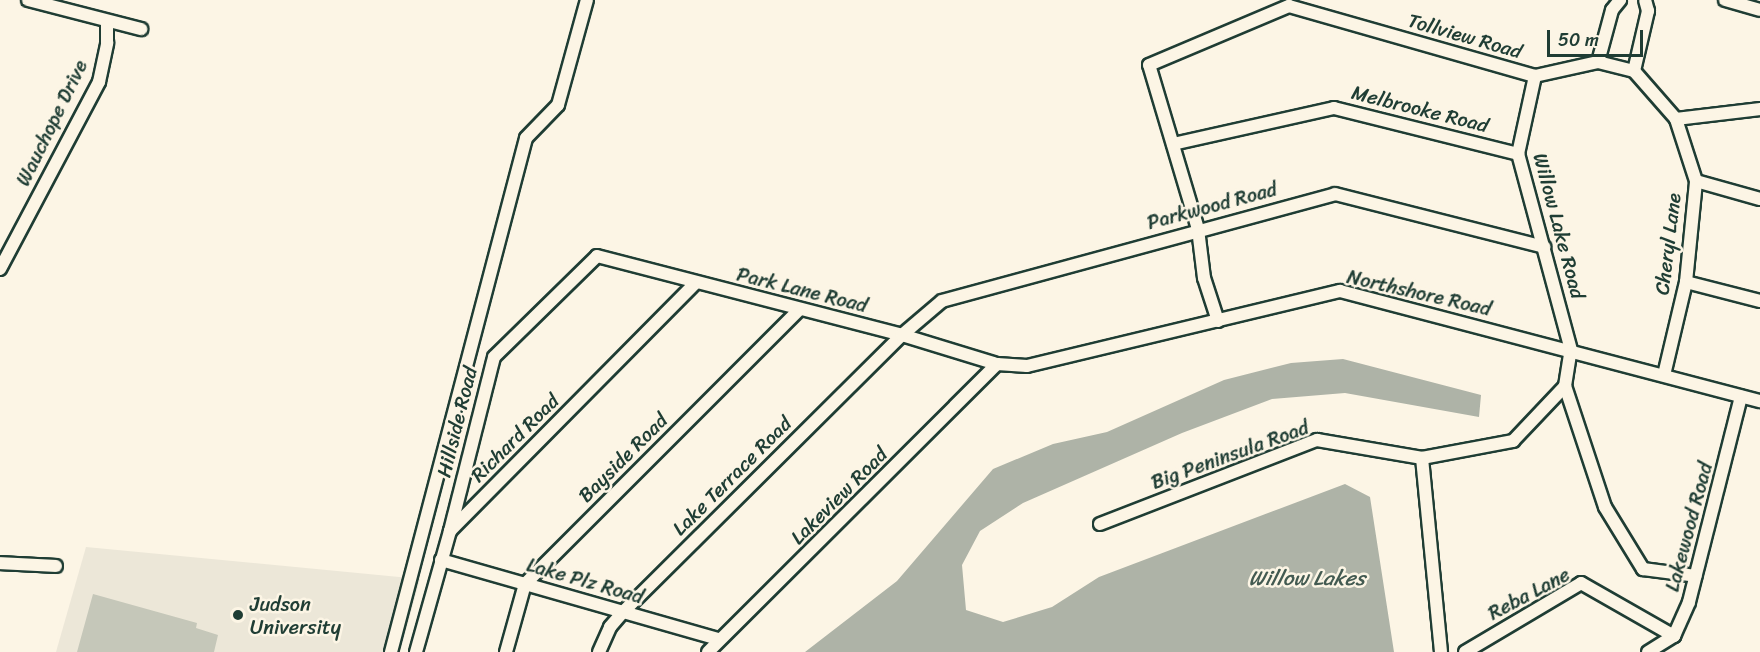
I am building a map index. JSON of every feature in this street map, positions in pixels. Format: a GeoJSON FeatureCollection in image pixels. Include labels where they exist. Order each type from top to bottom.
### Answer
{"type":"FeatureCollection","features":[{"type":"Feature","properties":{"kind":"street"},"geometry":{"type":"LineString","coordinates":[[28,0],[141,30]]}},
{"type":"Feature","properties":{"kind":"street"},"geometry":{"type":"LineString","coordinates":[[391,652],[526,138],[558,105],[587,0]]}},
{"type":"Feature","properties":{"kind":"street"},"geometry":{"type":"LineString","coordinates":[[1598,62],[1612,10],[1620,0]]}},
{"type":"Feature","properties":{"kind":"street"},"geometry":{"type":"LineString","coordinates":[[1645,0],[1648,11],[1634,71],[1676,119],[1760,109]]}},
{"type":"Feature","properties":{"kind":"street"},"geometry":{"type":"LineString","coordinates":[[1725,0],[1760,10]]}},
{"type":"Feature","properties":{"kind":"street","name":"Tollview Road"},"geometry":{"type":"LineString","coordinates":[[1173,144],[1149,65],[1289,6],[1535,76],[1598,62],[1634,71]]}},
{"type":"Feature","properties":{"kind":"street","name":"Wauchope Drive"},"geometry":{"type":"LineString","coordinates":[[0,269],[99,82],[107,43],[107,21]]}},
{"type":"Feature","properties":{"kind":"street","name":"Willow Lake Road"},"geometry":{"type":"LineString","coordinates":[[1535,76],[1518,154],[1571,350]]}},
{"type":"Feature","properties":{"kind":"street","name":"Melbrooke Road"},"geometry":{"type":"LineString","coordinates":[[1173,144],[1334,108],[1518,154]]}},
{"type":"Feature","properties":{"kind":"street","name":"Cheryl Lane"},"geometry":{"type":"LineString","coordinates":[[1664,375],[1686,282],[1696,181],[1676,119]]}},
{"type":"Feature","properties":{"kind":"street"},"geometry":{"type":"LineString","coordinates":[[1173,144],[1198,229],[1204,278],[1218,321]]}},
{"type":"Feature","properties":{"kind":"street"},"geometry":{"type":"LineString","coordinates":[[1696,181],[1760,199]]}},
{"type":"Feature","properties":{"kind":"street","name":"Parkwood Road"},"geometry":{"type":"LineString","coordinates":[[902,334],[942,302],[1198,229],[1335,194],[1544,247]]}},
{"type":"Feature","properties":{"kind":"street","name":"Park Lane Road"},"geometry":{"type":"LineString","coordinates":[[597,256],[799,310],[902,334],[997,364]]}},
{"type":"Feature","properties":{"kind":"street","name":"Hillside Road"},"geometry":{"type":"LineString","coordinates":[[450,531],[494,357],[597,256]]}},
{"type":"Feature","properties":{"kind":"street"},"geometry":{"type":"LineString","coordinates":[[1686,282],[1760,301]]}},
{"type":"Feature","properties":{"kind":"street","name":"Richard Road"},"geometry":{"type":"LineString","coordinates":[[416,652],[450,531],[695,283]]}},
{"type":"Feature","properties":{"kind":"street","name":"Northshore Road"},"geometry":{"type":"LineString","coordinates":[[997,364],[1028,366],[1340,291],[1760,401]]}},
{"type":"Feature","properties":{"kind":"street","name":"Bayside Road"},"geometry":{"type":"LineString","coordinates":[[506,652],[525,584],[799,310]]}},
{"type":"Feature","properties":{"kind":"street","name":"Lake Terrace Road"},"geometry":{"type":"LineString","coordinates":[[599,652],[610,627],[623,612],[902,334]]}},
{"type":"Feature","properties":{"kind":"street"},"geometry":{"type":"LineString","coordinates":[[1571,350],[1565,386],[1605,507],[1643,569],[1696,576]]}},
{"type":"Feature","properties":{"kind":"street","name":"Lakeview Road"},"geometry":{"type":"LineString","coordinates":[[708,652],[718,639],[788,576],[997,364]]}},
{"type":"Feature","properties":{"kind":"street","name":"Big Peninsula Road"},"geometry":{"type":"LineString","coordinates":[[1100,524],[1317,440],[1422,458],[1513,441],[1565,386]]}},
{"type":"Feature","properties":{"kind":"street","name":"Lakewood Road"},"geometry":{"type":"LineString","coordinates":[[1674,636],[1696,576],[1741,396]]}},
{"type":"Feature","properties":{"kind":"street"},"geometry":{"type":"LineString","coordinates":[[1422,458],[1441,652]]}},
{"type":"Feature","properties":{"kind":"street","name":"Lake Plz Road"},"geometry":{"type":"LineString","coordinates":[[441,560],[718,639]]}},
{"type":"Feature","properties":{"kind":"street"},"geometry":{"type":"LineString","coordinates":[[0,563],[57,566]]}},
{"type":"Feature","properties":{"kind":"street","name":"Reba Lane"},"geometry":{"type":"LineString","coordinates":[[1465,652],[1581,583],[1674,636]]}},
{"type":"Feature","properties":{"kind":"street"},"geometry":{"type":"LineString","coordinates":[[1648,652],[1674,636]]}},
{"type":"Feature","properties":{"kind":"shaded area","name":"Judson University"},"geometry":{"type":"Polygon","coordinates":[[[86,547],[420,579],[400,652],[56,652],[86,547]]]}},
{"type":"Feature","properties":{"kind":"water","name":"Willow Lakes"},"geometry":{"type":"Polygon","coordinates":[[[1343,359],[1481,395],[1479,417],[1345,393],[1272,399],[1182,433],[1023,503],[980,531],[962,565],[966,610],[1003,622],[1052,607],[1099,577],[1345,484],[1370,497],[1394,652],[805,652],[897,581],[993,469],[1053,444],[1107,432],[1224,380],[1291,363],[1343,359]]]}},
{"type":"Feature","properties":{"kind":"building"},"geometry":{"type":"Polygon","coordinates":[[[93,594],[197,623],[196,628],[218,635],[214,652],[77,652],[93,594]]]}},
{"type":"Feature","properties":{"kind":"place","name":"Judson University"},"geometry":{"type":"Point","coordinates":[238,615]}}]}
